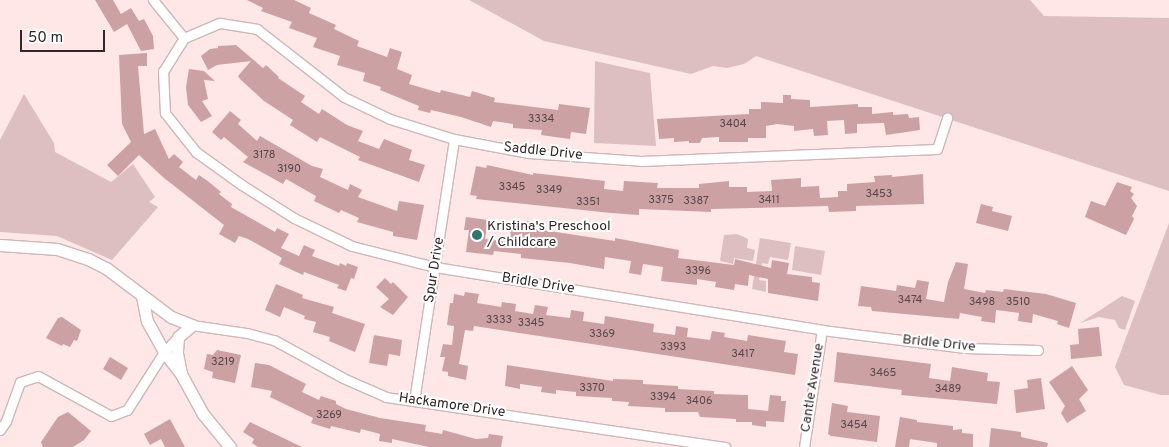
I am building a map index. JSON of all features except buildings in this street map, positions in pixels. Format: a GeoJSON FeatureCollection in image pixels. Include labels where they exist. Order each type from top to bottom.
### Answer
{"type":"FeatureCollection","features":[{"type":"Feature","properties":{"kind":"street"},"geometry":{"type":"LineString","coordinates":[[153,0],[184,38]]}},
{"type":"Feature","properties":{"kind":"street","name":"Saddle Drive"},"geometry":{"type":"LineString","coordinates":[[184,38],[220,23],[257,29],[344,96],[390,119],[454,139],[528,153],[641,161],[937,149],[947,118]]}},
{"type":"Feature","properties":{"kind":"street","name":"Bridle Drive"},"geometry":{"type":"LineString","coordinates":[[184,38],[163,71],[165,113],[196,152],[242,185],[294,218],[344,242],[435,267],[822,330],[965,348],[1038,350]]}},
{"type":"Feature","properties":{"kind":"street","name":"Spur Drive"},"geometry":{"type":"LineString","coordinates":[[414,400],[454,139]]}},
{"type":"Feature","properties":{"kind":"street"},"geometry":{"type":"LineString","coordinates":[[0,245],[35,246],[72,253],[106,268],[171,317],[192,324],[164,352],[127,410],[112,416],[38,376],[20,382],[6,420],[0,430]]}},
{"type":"Feature","properties":{"kind":"street"},"geometry":{"type":"LineString","coordinates":[[142,296],[147,321],[164,352],[180,374],[203,414],[230,447]]}},
{"type":"Feature","properties":{"kind":"street","name":"Hackamore Drive"},"geometry":{"type":"LineString","coordinates":[[192,324],[247,333],[274,340],[343,378],[386,397],[725,447]]}},
{"type":"Feature","properties":{"kind":"street","name":"Cantle Avenue"},"geometry":{"type":"LineString","coordinates":[[804,447],[822,330]]}},
{"type":"Feature","properties":{"kind":"street"},"geometry":{"type":"LineString","coordinates":[[178,337],[177,353],[180,374]]}},
{"type":"Feature","properties":{"kind":"shaded area"},"geometry":{"type":"Polygon","coordinates":[[[469,0],[1030,0],[1044,16],[1169,18],[1169,191],[756,56],[744,64],[727,68],[713,66],[691,74],[544,41],[469,0]]]}},
{"type":"Feature","properties":{"kind":"shaded area"},"geometry":{"type":"Polygon","coordinates":[[[595,61],[650,73],[656,146],[594,143],[595,61]]]}},
{"type":"Feature","properties":{"kind":"shaded area"},"geometry":{"type":"Polygon","coordinates":[[[24,94],[54,143],[55,152],[111,182],[133,164],[155,197],[149,202],[158,207],[112,260],[57,236],[0,232],[0,140],[24,94]]]}},
{"type":"Feature","properties":{"kind":"shaded area"},"geometry":{"type":"Polygon","coordinates":[[[1169,223],[1169,395],[1161,395],[1124,385],[1115,367],[1169,223]]]}},
{"type":"Feature","properties":{"kind":"shaded area"},"geometry":{"type":"Polygon","coordinates":[[[737,234],[748,239],[747,248],[755,250],[753,261],[734,258],[733,264],[720,261],[724,235],[737,234]]]}},
{"type":"Feature","properties":{"kind":"shaded area"},"geometry":{"type":"Polygon","coordinates":[[[760,238],[791,243],[788,260],[770,257],[768,264],[762,263],[759,280],[766,281],[766,292],[752,289],[760,238]]]}},
{"type":"Feature","properties":{"kind":"shaded area"},"geometry":{"type":"Polygon","coordinates":[[[795,246],[825,251],[821,275],[792,270],[795,246]]]}},
{"type":"Feature","properties":{"kind":"shaded area"},"geometry":{"type":"Polygon","coordinates":[[[1122,296],[1135,301],[1125,330],[1119,328],[1115,320],[1099,317],[1080,323],[1122,296]]]}},
{"type":"Feature","properties":{"kind":"place","name":"Kristina's Preschool / Childcare"},"geometry":{"type":"Point","coordinates":[477,235]}}]}
